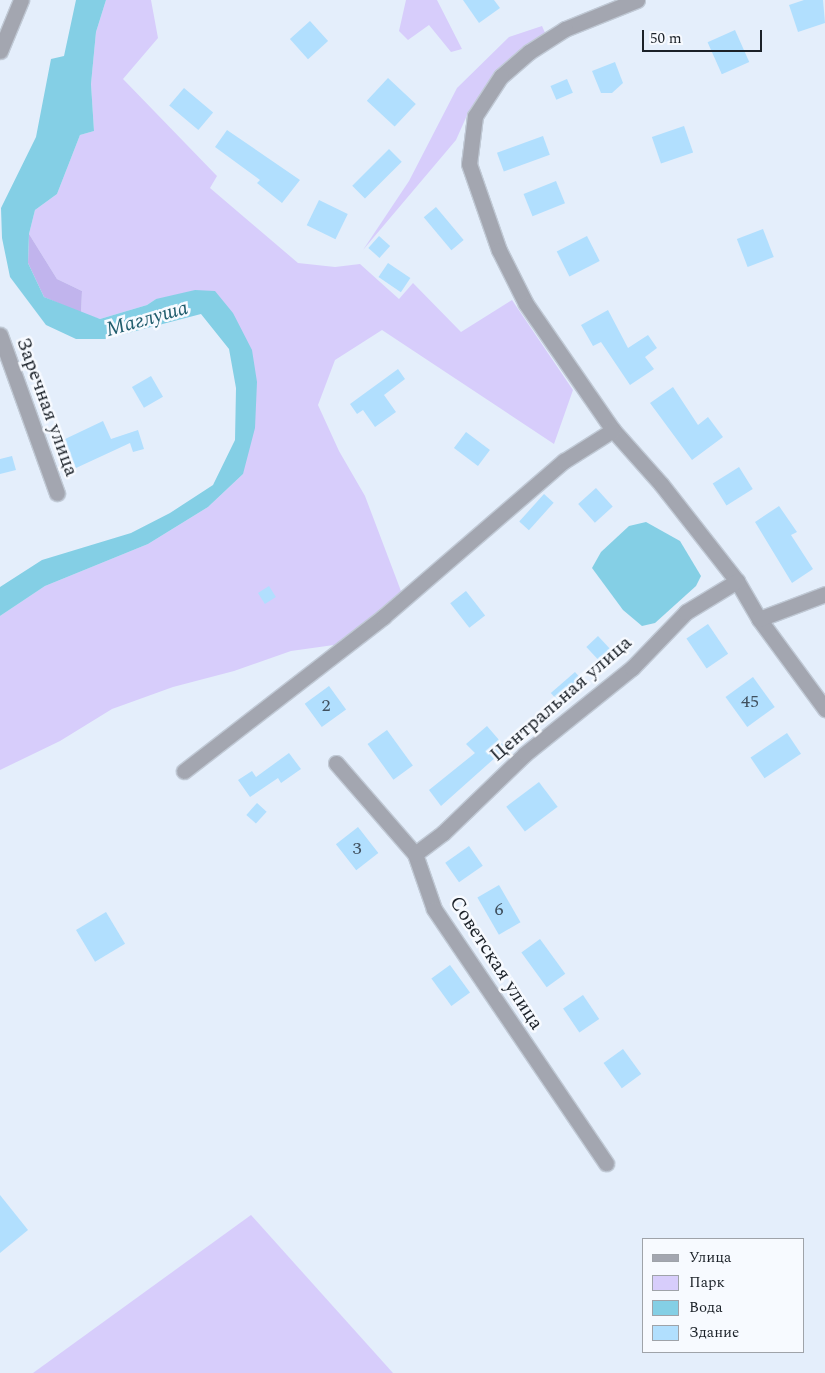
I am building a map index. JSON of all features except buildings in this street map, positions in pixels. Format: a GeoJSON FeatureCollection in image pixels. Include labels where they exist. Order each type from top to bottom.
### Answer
{"type":"FeatureCollection","features":[{"type":"Feature","properties":{"kind":"street"},"geometry":{"type":"LineString","coordinates":[[0,51],[21,0]]}},
{"type":"Feature","properties":{"kind":"street"},"geometry":{"type":"LineString","coordinates":[[637,0],[565,29],[529,52],[501,76],[475,116],[468,164],[499,250],[526,304],[613,430],[661,484],[736,581],[759,619],[825,709]]}},
{"type":"Feature","properties":{"kind":"street","name":"Заречная улица"},"geometry":{"type":"LineString","coordinates":[[0,335],[57,493]]}},
{"type":"Feature","properties":{"kind":"street"},"geometry":{"type":"LineString","coordinates":[[184,771],[404,599],[564,461],[613,430]]}},
{"type":"Feature","properties":{"kind":"street","name":"Центральная улица"},"geometry":{"type":"LineString","coordinates":[[415,854],[442,833],[524,754],[632,668],[686,612],[736,581]]}},
{"type":"Feature","properties":{"kind":"street"},"geometry":{"type":"LineString","coordinates":[[759,619],[825,594]]}},
{"type":"Feature","properties":{"kind":"street","name":"Советская улица"},"geometry":{"type":"LineString","coordinates":[[336,763],[415,854],[434,909],[606,1163]]}},
{"type":"Feature","properties":{"kind":"green space"},"geometry":{"type":"Polygon","coordinates":[[[106,0],[151,0],[158,38],[123,79],[217,176],[210,188],[298,263],[335,267],[360,264],[399,299],[413,283],[461,332],[512,300],[573,390],[554,444],[382,330],[335,360],[318,405],[339,451],[365,496],[404,599],[348,643],[291,651],[234,671],[173,687],[112,709],[60,741],[0,770],[0,616],[45,586],[148,544],[208,507],[243,474],[233,313],[156,299],[147,305],[100,319],[81,313],[82,291],[57,279],[29,234],[35,210],[57,194],[80,135],[94,131],[91,84],[96,32],[106,0]]]}},
{"type":"Feature","properties":{"kind":"green space"},"geometry":{"type":"Polygon","coordinates":[[[406,0],[437,0],[462,49],[451,52],[429,25],[408,40],[399,31],[406,0]]]}},
{"type":"Feature","properties":{"kind":"green space"},"geometry":{"type":"Polygon","coordinates":[[[542,26],[546,35],[497,70],[468,113],[456,140],[363,250],[409,181],[457,88],[509,37],[542,26]]]}},
{"type":"Feature","properties":{"kind":"green space"},"geometry":{"type":"Polygon","coordinates":[[[251,1215],[393,1373],[33,1373],[251,1215]]]}},
{"type":"Feature","properties":{"kind":"shaded area"},"geometry":{"type":"Polygon","coordinates":[[[29,234],[57,279],[82,291],[81,313],[44,297],[28,263],[29,234]]]}},
{"type":"Feature","properties":{"kind":"water","name":"Маглуша"},"geometry":{"type":"Polygon","coordinates":[[[76,0],[106,0],[96,32],[91,84],[94,131],[80,135],[57,194],[35,210],[29,234],[28,263],[44,297],[100,319],[147,305],[156,299],[195,290],[215,291],[233,313],[252,350],[257,382],[255,428],[243,474],[208,507],[148,544],[45,586],[0,616],[0,587],[42,560],[131,533],[170,513],[213,485],[235,440],[236,388],[229,349],[201,314],[105,339],[76,339],[46,325],[10,277],[2,238],[1,208],[36,137],[51,59],[64,56],[76,0]]]}},
{"type":"Feature","properties":{"kind":"water"},"geometry":{"type":"Polygon","coordinates":[[[646,522],[680,541],[701,576],[696,586],[655,623],[642,626],[623,610],[592,568],[601,552],[629,526],[646,522]]]}}]}
